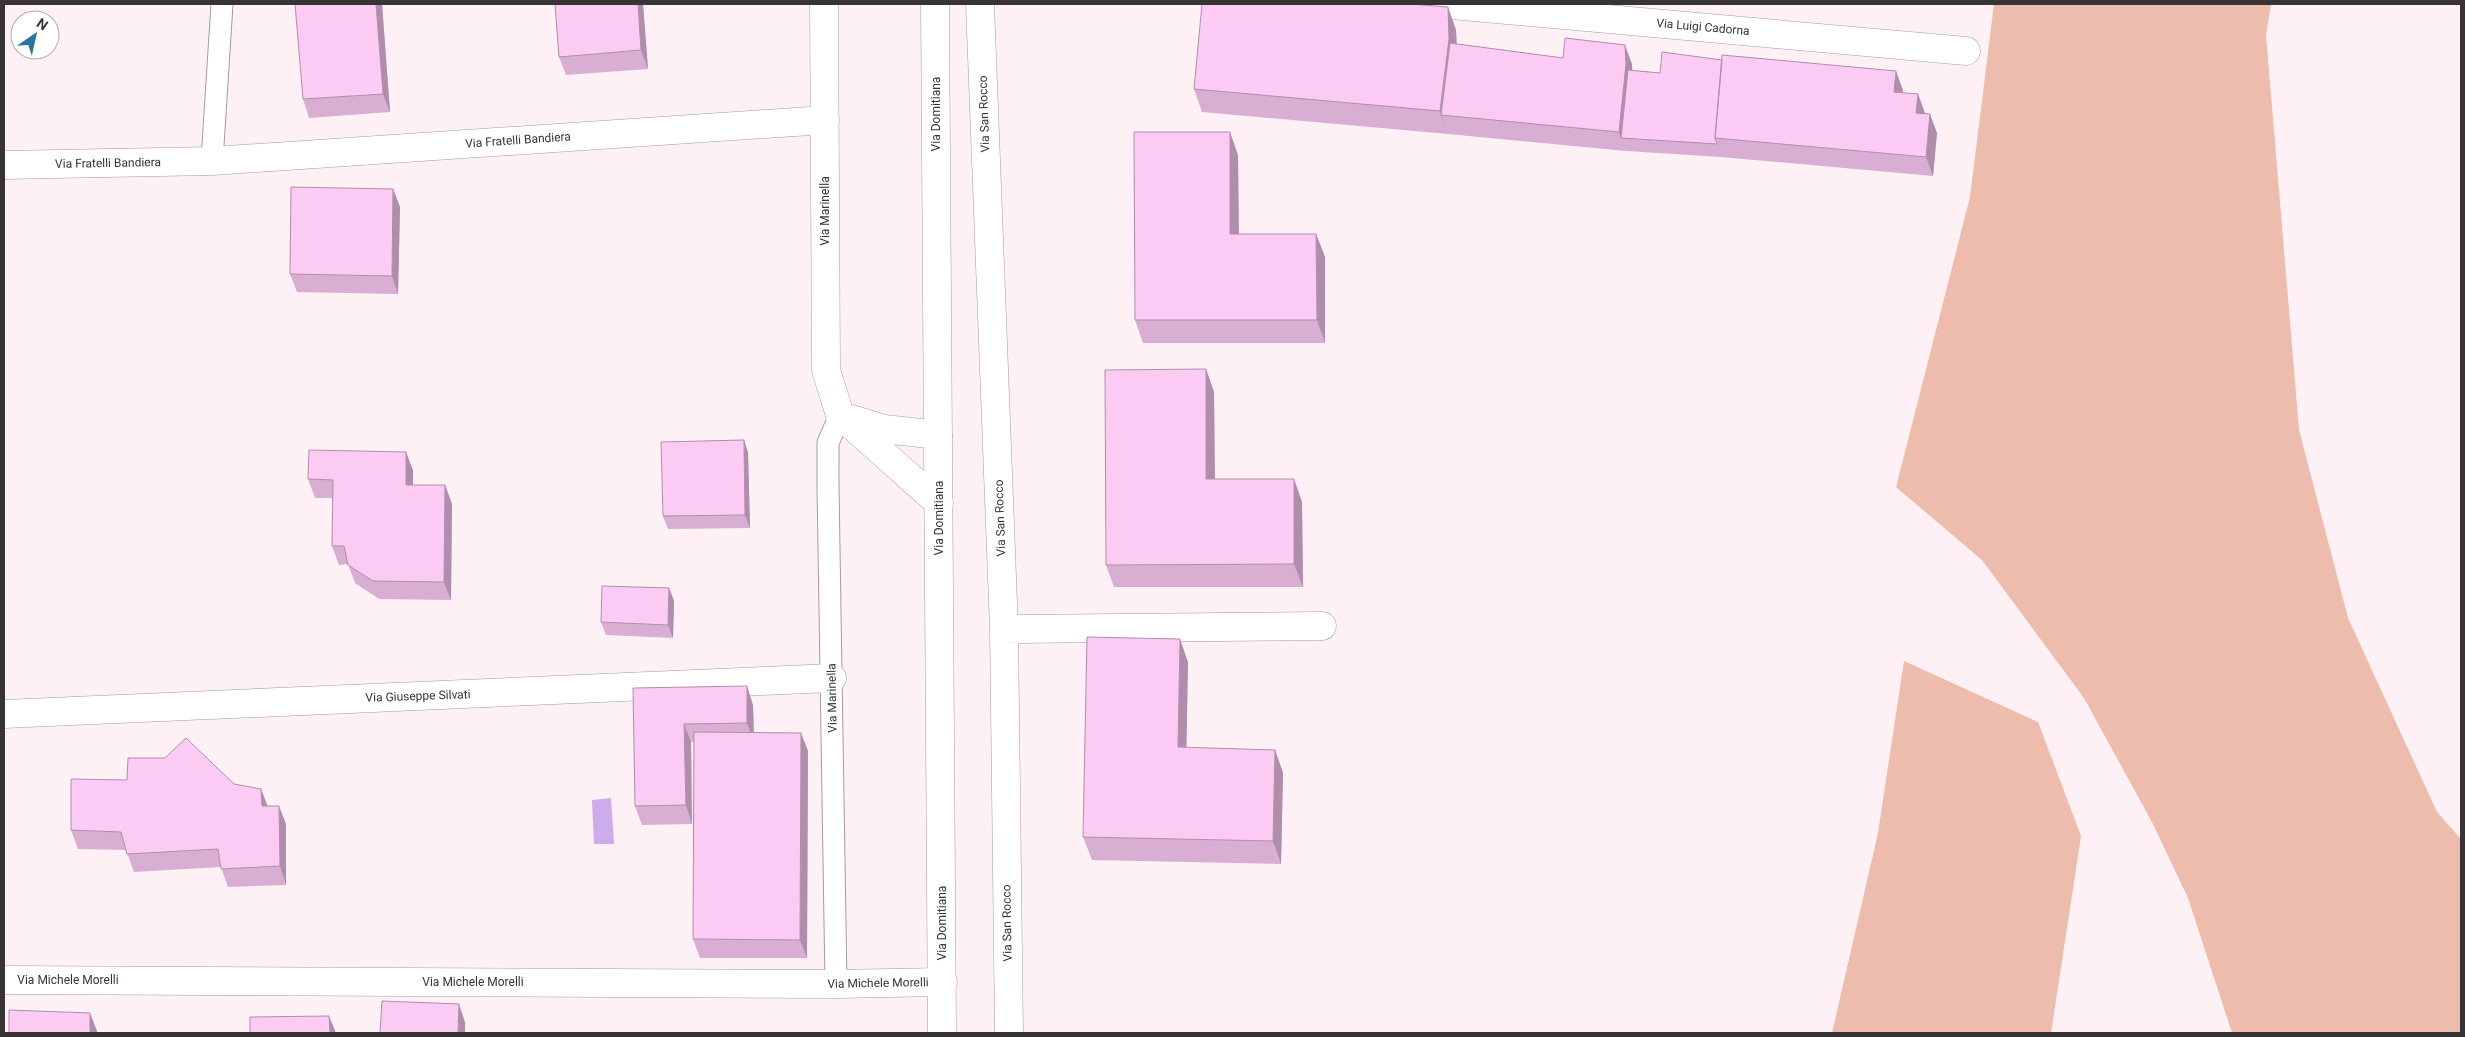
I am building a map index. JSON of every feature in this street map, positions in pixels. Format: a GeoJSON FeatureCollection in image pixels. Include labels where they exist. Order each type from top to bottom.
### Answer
{"type":"FeatureCollection","features":[{"type":"Feature","properties":{"kind":"street","name":"Via Marinella"},"geometry":{"type":"LineString","coordinates":[[824,4],[826,370],[840,415]]}},
{"type":"Feature","properties":{"kind":"street","name":"Via Domitiana"},"geometry":{"type":"LineString","coordinates":[[935,4],[942,1033]]}},
{"type":"Feature","properties":{"kind":"street","name":"Via San Rocco"},"geometry":{"type":"LineString","coordinates":[[980,4],[1004,630],[1009,1033]]}},
{"type":"Feature","properties":{"kind":"street","name":"Via Luigi Cadorna"},"geometry":{"type":"LineString","coordinates":[[1440,4],[1966,51]]}},
{"type":"Feature","properties":{"kind":"street","name":"Via Fratelli Bandiera"},"geometry":{"type":"LineString","coordinates":[[4,165],[212,161],[825,120]]}},
{"type":"Feature","properties":{"kind":"street"},"geometry":{"type":"LineString","coordinates":[[840,415],[884,429],[938,435]]}},
{"type":"Feature","properties":{"kind":"street"},"geometry":{"type":"LineString","coordinates":[[840,415],[939,503]]}},
{"type":"Feature","properties":{"kind":"street"},"geometry":{"type":"LineString","coordinates":[[1004,630],[1322,626]]}},
{"type":"Feature","properties":{"kind":"street","name":"Via Giuseppe Silvati"},"geometry":{"type":"LineString","coordinates":[[4,714],[832,678]]}},
{"type":"Feature","properties":{"kind":"street","name":"Via Michele Morelli"},"geometry":{"type":"LineString","coordinates":[[4,980],[836,984],[943,982]]}},
{"type":"Feature","properties":{"kind":"lane"},"geometry":{"type":"LineString","coordinates":[[212,161],[222,4]]}},
{"type":"Feature","properties":{"kind":"lane","name":"Via Marinella"},"geometry":{"type":"LineString","coordinates":[[836,984],[828,444],[840,415]]}},
{"type":"Feature","properties":{"kind":"shaded area"},"geometry":{"type":"Polygon","coordinates":[[[1994,4],[2271,4],[2266,35],[2299,430],[2348,618],[2437,812],[2461,839],[2461,1033],[2232,1033],[2188,898],[2153,824],[2084,698],[1982,560],[1896,487],[1970,197],[1994,4]]]}},
{"type":"Feature","properties":{"kind":"shaded area"},"geometry":{"type":"Polygon","coordinates":[[[1904,661],[2038,722],[2081,836],[2051,1033],[1832,1033],[1878,833],[1904,661]]]}},
{"type":"Feature","properties":{"kind":"shaded area"},"geometry":{"type":"Polygon","coordinates":[[[611,798],[614,844],[594,844],[592,800],[611,798]]]}},
{"type":"Feature","properties":{"kind":"building"},"geometry":{"type":"Polygon","coordinates":[[[295,4],[376,4],[383,94],[303,99],[295,4]]]}},
{"type":"Feature","properties":{"kind":"building"},"geometry":{"type":"Polygon","coordinates":[[[555,4],[638,4],[641,50],[559,57],[555,4]]]}},
{"type":"Feature","properties":{"kind":"building"},"geometry":{"type":"Polygon","coordinates":[[[1202,4],[1411,4],[1448,7],[1449,39],[1440,111],[1194,89],[1202,4]]]}},
{"type":"Feature","properties":{"kind":"building"},"geometry":{"type":"Polygon","coordinates":[[[1565,38],[1625,45],[1626,64],[1619,132],[1441,115],[1450,43],[1563,58],[1565,38]]]}},
{"type":"Feature","properties":{"kind":"building"},"geometry":{"type":"Polygon","coordinates":[[[1662,52],[1722,60],[1715,138],[1717,144],[1621,138],[1628,70],[1660,73],[1662,52]]]}},
{"type":"Feature","properties":{"kind":"building"},"geometry":{"type":"Polygon","coordinates":[[[1722,55],[1896,71],[1894,92],[1918,94],[1916,113],[1930,114],[1926,157],[1715,138],[1722,55]]]}},
{"type":"Feature","properties":{"kind":"building"},"geometry":{"type":"Polygon","coordinates":[[[1134,132],[1230,132],[1230,234],[1316,234],[1317,320],[1135,320],[1134,132]]]}},
{"type":"Feature","properties":{"kind":"building"},"geometry":{"type":"Polygon","coordinates":[[[291,187],[393,189],[392,276],[290,274],[291,187]]]}},
{"type":"Feature","properties":{"kind":"building"},"geometry":{"type":"Polygon","coordinates":[[[1206,369],[1206,479],[1294,479],[1294,564],[1106,565],[1105,370],[1206,369]]]}},
{"type":"Feature","properties":{"kind":"building"},"geometry":{"type":"Polygon","coordinates":[[[744,440],[745,515],[663,516],[661,442],[744,440]]]}},
{"type":"Feature","properties":{"kind":"building"},"geometry":{"type":"Polygon","coordinates":[[[309,450],[406,452],[406,485],[445,485],[444,582],[373,581],[348,565],[344,546],[332,546],[333,480],[308,479],[309,450]]]}},
{"type":"Feature","properties":{"kind":"building"},"geometry":{"type":"Polygon","coordinates":[[[602,586],[669,588],[668,625],[601,622],[602,586]]]}},
{"type":"Feature","properties":{"kind":"building"},"geometry":{"type":"Polygon","coordinates":[[[1087,637],[1180,639],[1178,747],[1275,750],[1273,841],[1083,837],[1087,637]]]}},
{"type":"Feature","properties":{"kind":"building"},"geometry":{"type":"Polygon","coordinates":[[[747,686],[747,723],[684,724],[686,805],[635,806],[633,688],[747,686]]]}},
{"type":"Feature","properties":{"kind":"building"},"geometry":{"type":"Polygon","coordinates":[[[694,732],[801,733],[800,940],[693,939],[694,732]]]}},
{"type":"Feature","properties":{"kind":"building"},"geometry":{"type":"Polygon","coordinates":[[[186,738],[234,784],[261,789],[262,806],[279,806],[280,866],[221,869],[218,849],[127,854],[121,832],[71,830],[71,779],[127,780],[128,758],[165,758],[186,738]]]}},
{"type":"Feature","properties":{"kind":"building"},"geometry":{"type":"Polygon","coordinates":[[[382,1001],[459,1004],[458,1033],[380,1033],[382,1001]]]}},
{"type":"Feature","properties":{"kind":"building"},"geometry":{"type":"Polygon","coordinates":[[[9,1010],[90,1013],[90,1033],[9,1033],[9,1010]]]}},
{"type":"Feature","properties":{"kind":"building"},"geometry":{"type":"Polygon","coordinates":[[[329,1016],[330,1033],[250,1033],[250,1017],[329,1016]]]}}]}
